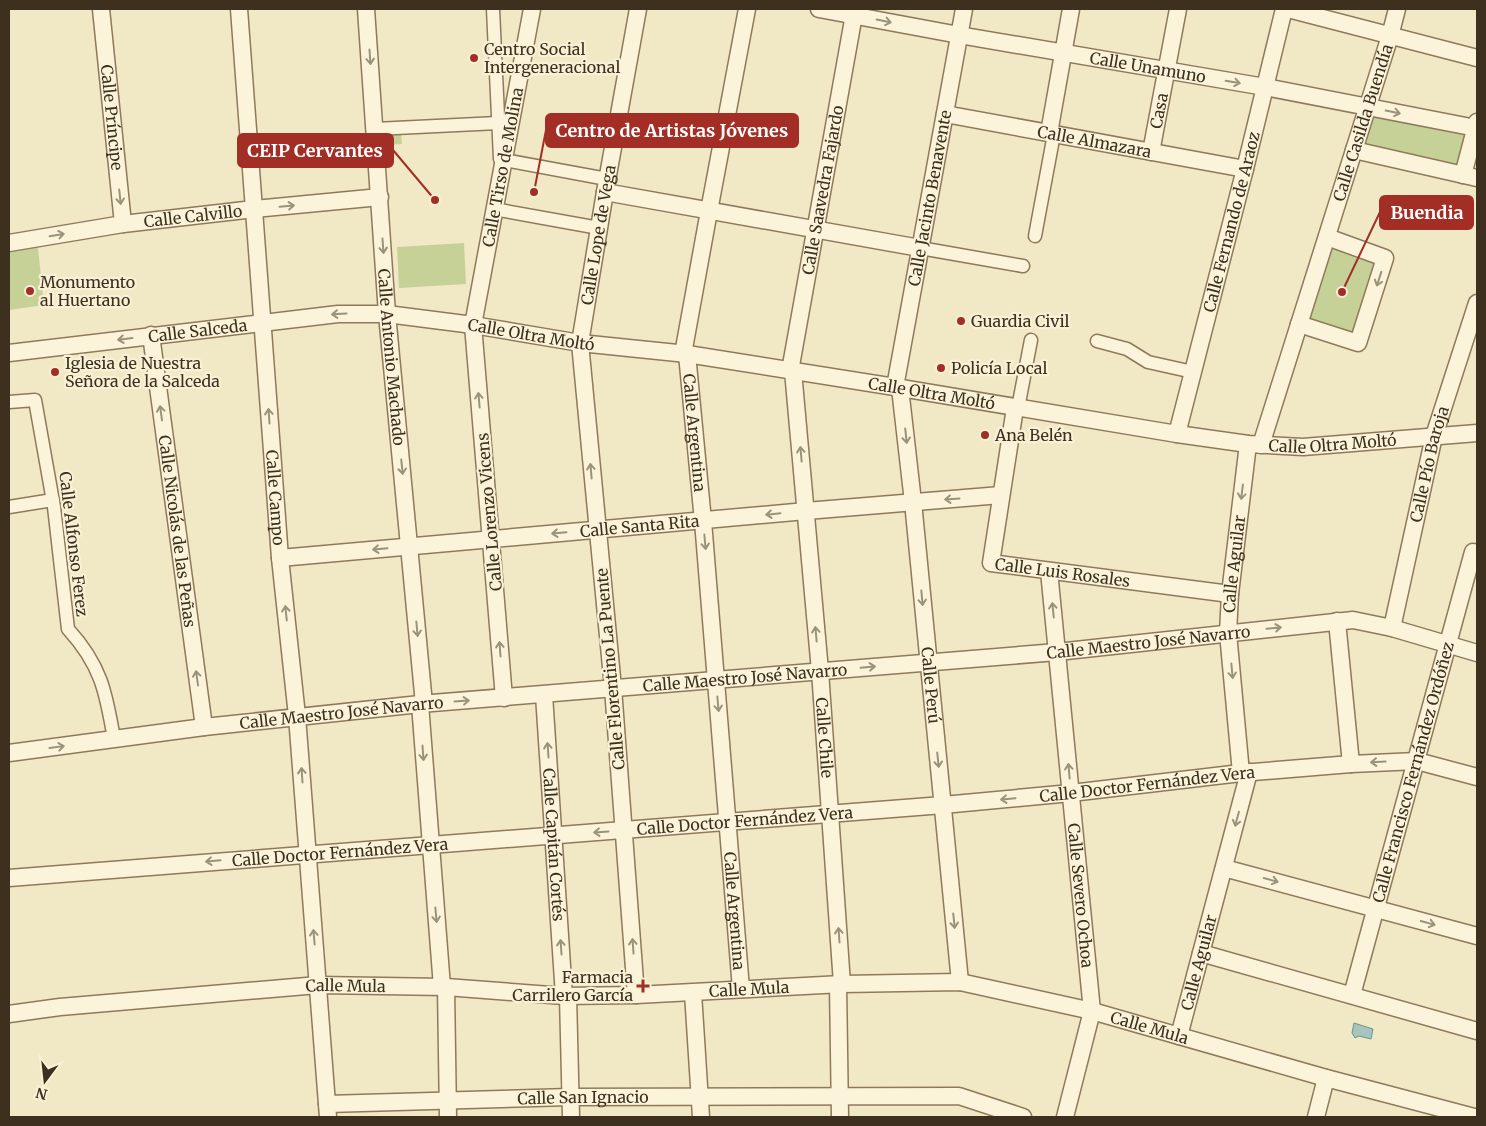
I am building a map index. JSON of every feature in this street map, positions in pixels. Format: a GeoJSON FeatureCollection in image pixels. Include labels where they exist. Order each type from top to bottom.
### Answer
{"type":"FeatureCollection","features":[{"type":"Feature","properties":{"kind":"street","name":"Calle Príncipe"},"geometry":{"type":"LineString","coordinates":[[102,9],[123,224]]}},
{"type":"Feature","properties":{"kind":"street","name":"Calle Campo"},"geometry":{"type":"LineString","coordinates":[[239,9],[280,558],[297,716],[327,1111]]}},
{"type":"Feature","properties":{"kind":"street","name":"Calle Antonio Machado"},"geometry":{"type":"LineString","coordinates":[[366,9],[387,314],[410,547],[430,845],[444,987],[448,1109]]}},
{"type":"Feature","properties":{"kind":"street"},"geometry":{"type":"LineString","coordinates":[[493,9],[500,178]]}},
{"type":"Feature","properties":{"kind":"street","name":"Calle Tirso de Molina"},"geometry":{"type":"LineString","coordinates":[[473,326],[532,9]]}},
{"type":"Feature","properties":{"kind":"street","name":"Calle Lope de Vega"},"geometry":{"type":"LineString","coordinates":[[580,343],[598,228],[638,9]]}},
{"type":"Feature","properties":{"kind":"street","name":"Calle Argentina"},"geometry":{"type":"LineString","coordinates":[[741,989],[703,521],[685,354],[708,211],[747,9]]}},
{"type":"Feature","properties":{"kind":"street","name":"Calle Unamuno"},"geometry":{"type":"LineString","coordinates":[[818,9],[855,12],[959,35],[1477,125]]}},
{"type":"Feature","properties":{"kind":"street","name":"Calle Jacinto Benavente"},"geometry":{"type":"LineString","coordinates":[[897,387],[920,248],[964,9]]}},
{"type":"Feature","properties":{"kind":"street"},"geometry":{"type":"LineString","coordinates":[[1035,236],[1071,9]]}},
{"type":"Feature","properties":{"kind":"street","name":"Casa"},"geometry":{"type":"LineString","coordinates":[[1151,152],[1178,9]]}},
{"type":"Feature","properties":{"kind":"street"},"geometry":{"type":"LineString","coordinates":[[1286,9],[1477,58]]}},
{"type":"Feature","properties":{"kind":"street","name":"Calle Fernando de Araoz"},"geometry":{"type":"LineString","coordinates":[[1177,434],[1286,9]]}},
{"type":"Feature","properties":{"kind":"street","name":"Calle Casilda Buendía"},"geometry":{"type":"LineString","coordinates":[[1254,444],[1299,324],[1397,9]]}},
{"type":"Feature","properties":{"kind":"street","name":"Calle Saavedra Fajardo"},"geometry":{"type":"LineString","coordinates":[[791,371],[855,12]]}},
{"type":"Feature","properties":{"kind":"street","name":"Calle Almazara"},"geometry":{"type":"LineString","coordinates":[[945,114],[1245,169]]}},
{"type":"Feature","properties":{"kind":"street"},"geometry":{"type":"LineString","coordinates":[[375,129],[498,123]]}},
{"type":"Feature","properties":{"kind":"street"},"geometry":{"type":"LineString","coordinates":[[1354,150],[1470,177],[1477,125]]}},
{"type":"Feature","properties":{"kind":"street"},"geometry":{"type":"LineString","coordinates":[[504,160],[708,211],[815,228],[1023,266]]}},
{"type":"Feature","properties":{"kind":"street","name":"Calle Calvillo"},"geometry":{"type":"LineString","coordinates":[[9,244],[123,224],[380,197]]}},
{"type":"Feature","properties":{"kind":"street"},"geometry":{"type":"LineString","coordinates":[[494,210],[598,228]]}},
{"type":"Feature","properties":{"kind":"street"},"geometry":{"type":"LineString","coordinates":[[1299,324],[1358,343],[1385,258],[1327,237]]}},
{"type":"Feature","properties":{"kind":"street","name":"Calle Pío Baroja"},"geometry":{"type":"LineString","coordinates":[[1392,628],[1434,436],[1477,303]]}},
{"type":"Feature","properties":{"kind":"street","name":"Calle Salceda"},"geometry":{"type":"LineString","coordinates":[[9,353],[262,322],[340,314],[387,314]]}},
{"type":"Feature","properties":{"kind":"street","name":"Calle Oltra Moltó"},"geometry":{"type":"LineString","coordinates":[[387,314],[580,343],[685,354],[1177,434],[1254,444],[1303,447],[1477,433]]}},
{"type":"Feature","properties":{"kind":"street","name":"Calle Lorenzo Vicens"},"geometry":{"type":"LineString","coordinates":[[473,326],[504,698]]}},
{"type":"Feature","properties":{"kind":"street","name":"Calle Nicolás de las Peñas"},"geometry":{"type":"LineString","coordinates":[[151,336],[204,727]]}},
{"type":"Feature","properties":{"kind":"street"},"geometry":{"type":"LineString","coordinates":[[1016,408],[1031,340]]}},
{"type":"Feature","properties":{"kind":"street"},"geometry":{"type":"LineString","coordinates":[[1097,341],[1127,349],[1148,362],[1193,372]]}},
{"type":"Feature","properties":{"kind":"street","name":"Calle Florentino La Puente"},"geometry":{"type":"LineString","coordinates":[[580,343],[596,529],[613,688],[636,995]]}},
{"type":"Feature","properties":{"kind":"street","name":"Calle Chile"},"geometry":{"type":"LineString","coordinates":[[791,371],[806,511],[831,814],[840,984],[840,1117]]}},
{"type":"Feature","properties":{"kind":"street","name":"Calle Perú"},"geometry":{"type":"LineString","coordinates":[[897,387],[913,502],[960,982]]}},
{"type":"Feature","properties":{"kind":"street","name":"Calle Alfonso Ferez"},"geometry":{"type":"LineString","coordinates":[[9,402],[35,400],[53,500],[68,629],[81,643],[97,668],[108,703],[114,739]]}},
{"type":"Feature","properties":{"kind":"street","name":"Calle Luis Rosales"},"geometry":{"type":"LineString","coordinates":[[1016,408],[991,563],[1230,594]]}},
{"type":"Feature","properties":{"kind":"street","name":"Calle Aguilar"},"geometry":{"type":"LineString","coordinates":[[1179,1036],[1224,868],[1245,773],[1228,633],[1230,594],[1254,444]]}},
{"type":"Feature","properties":{"kind":"street","name":"Calle Santa Rita"},"geometry":{"type":"LineString","coordinates":[[280,558],[1001,495]]}},
{"type":"Feature","properties":{"kind":"street"},"geometry":{"type":"LineString","coordinates":[[9,507],[53,500]]}},
{"type":"Feature","properties":{"kind":"street","name":"Calle Francisco Fernández Ordóñez"},"geometry":{"type":"LineString","coordinates":[[1352,995],[1473,552],[1477,553]]}},
{"type":"Feature","properties":{"kind":"street","name":"Calle Severo Ochoa"},"geometry":{"type":"LineString","coordinates":[[1049,570],[1092,1012],[1065,1117]]}},
{"type":"Feature","properties":{"kind":"street","name":"Calle Maestro José Navarro"},"geometry":{"type":"LineString","coordinates":[[9,753],[297,716],[1057,652],[1336,621],[1353,620],[1392,628],[1477,653]]}},
{"type":"Feature","properties":{"kind":"street"},"geometry":{"type":"LineString","coordinates":[[1336,621],[1351,764]]}},
{"type":"Feature","properties":{"kind":"street","name":"Calle Capitán Cortés"},"geometry":{"type":"LineString","coordinates":[[544,695],[566,996],[571,1117]]}},
{"type":"Feature","properties":{"kind":"street","name":"Calle Doctor Fernández Vera"},"geometry":{"type":"LineString","coordinates":[[9,878],[943,805],[1071,793],[1245,773],[1351,764],[1417,761],[1477,777]]}},
{"type":"Feature","properties":{"kind":"street"},"geometry":{"type":"LineString","coordinates":[[1224,868],[1477,936]]}},
{"type":"Feature","properties":{"kind":"street"},"geometry":{"type":"LineString","coordinates":[[1201,953],[1477,1031]]}},
{"type":"Feature","properties":{"kind":"street","name":"Calle Mula"},"geometry":{"type":"LineString","coordinates":[[9,1014],[60,1007],[318,985],[444,987],[566,996],[636,995],[840,984],[960,982],[1092,1012],[1326,1078],[1474,1117]]}},
{"type":"Feature","properties":{"kind":"street"},"geometry":{"type":"LineString","coordinates":[[693,992],[701,1117]]}},
{"type":"Feature","properties":{"kind":"street"},"geometry":{"type":"LineString","coordinates":[[1316,1117],[1326,1078]]}},
{"type":"Feature","properties":{"kind":"street","name":"Calle San Ignacio"},"geometry":{"type":"LineString","coordinates":[[327,1111],[448,1109],[570,1097],[959,1096],[1023,1117]]}},
{"type":"Feature","properties":{"kind":"green space"},"geometry":{"type":"Polygon","coordinates":[[[1368,107],[1476,128],[1463,175],[1354,150],[1368,107]]]}},
{"type":"Feature","properties":{"kind":"green space"},"geometry":{"type":"Polygon","coordinates":[[[401,133],[402,144],[385,145],[384,134],[401,133]]]}},
{"type":"Feature","properties":{"kind":"green space"},"geometry":{"type":"Polygon","coordinates":[[[1327,237],[1385,258],[1358,343],[1299,324],[1327,237]]]}},
{"type":"Feature","properties":{"kind":"green space"},"geometry":{"type":"Polygon","coordinates":[[[37,239],[44,305],[9,310],[9,243],[37,239]]]}},
{"type":"Feature","properties":{"kind":"green space"},"geometry":{"type":"Polygon","coordinates":[[[464,243],[466,284],[399,288],[397,247],[464,243]]]}},
{"type":"Feature","properties":{"kind":"water"},"geometry":{"type":"Polygon","coordinates":[[[1354,1023],[1373,1029],[1371,1039],[1359,1036],[1355,1038],[1352,1033],[1354,1023]]]}},
{"type":"Feature","properties":{"kind":"place","name":"Centro Social Intergeneracional"},"geometry":{"type":"Point","coordinates":[474,58]}},
{"type":"Feature","properties":{"kind":"place","name":"Centro de Artistas Jóvenes"},"geometry":{"type":"Point","coordinates":[534,192]}},
{"type":"Feature","properties":{"kind":"place","name":"CEIP Cervantes"},"geometry":{"type":"Point","coordinates":[435,200]}},
{"type":"Feature","properties":{"kind":"place","name":"Monumento al Huertano"},"geometry":{"type":"Point","coordinates":[30,291]}},
{"type":"Feature","properties":{"kind":"place","name":"Buendia"},"geometry":{"type":"Point","coordinates":[1342,292]}},
{"type":"Feature","properties":{"kind":"place","name":"Guardia Civil"},"geometry":{"type":"Point","coordinates":[961,321]}},
{"type":"Feature","properties":{"kind":"place","name":"Policía Local"},"geometry":{"type":"Point","coordinates":[941,368]}},
{"type":"Feature","properties":{"kind":"place","name":"Iglesia de Nuestra Señora de la Salceda"},"geometry":{"type":"Point","coordinates":[55,372]}},
{"type":"Feature","properties":{"kind":"place","name":"Ana Belén"},"geometry":{"type":"Point","coordinates":[985,435]}},
{"type":"Feature","properties":{"kind":"place","name":"Farmacia Carrilero García"},"geometry":{"type":"Point","coordinates":[643,986]}}]}
